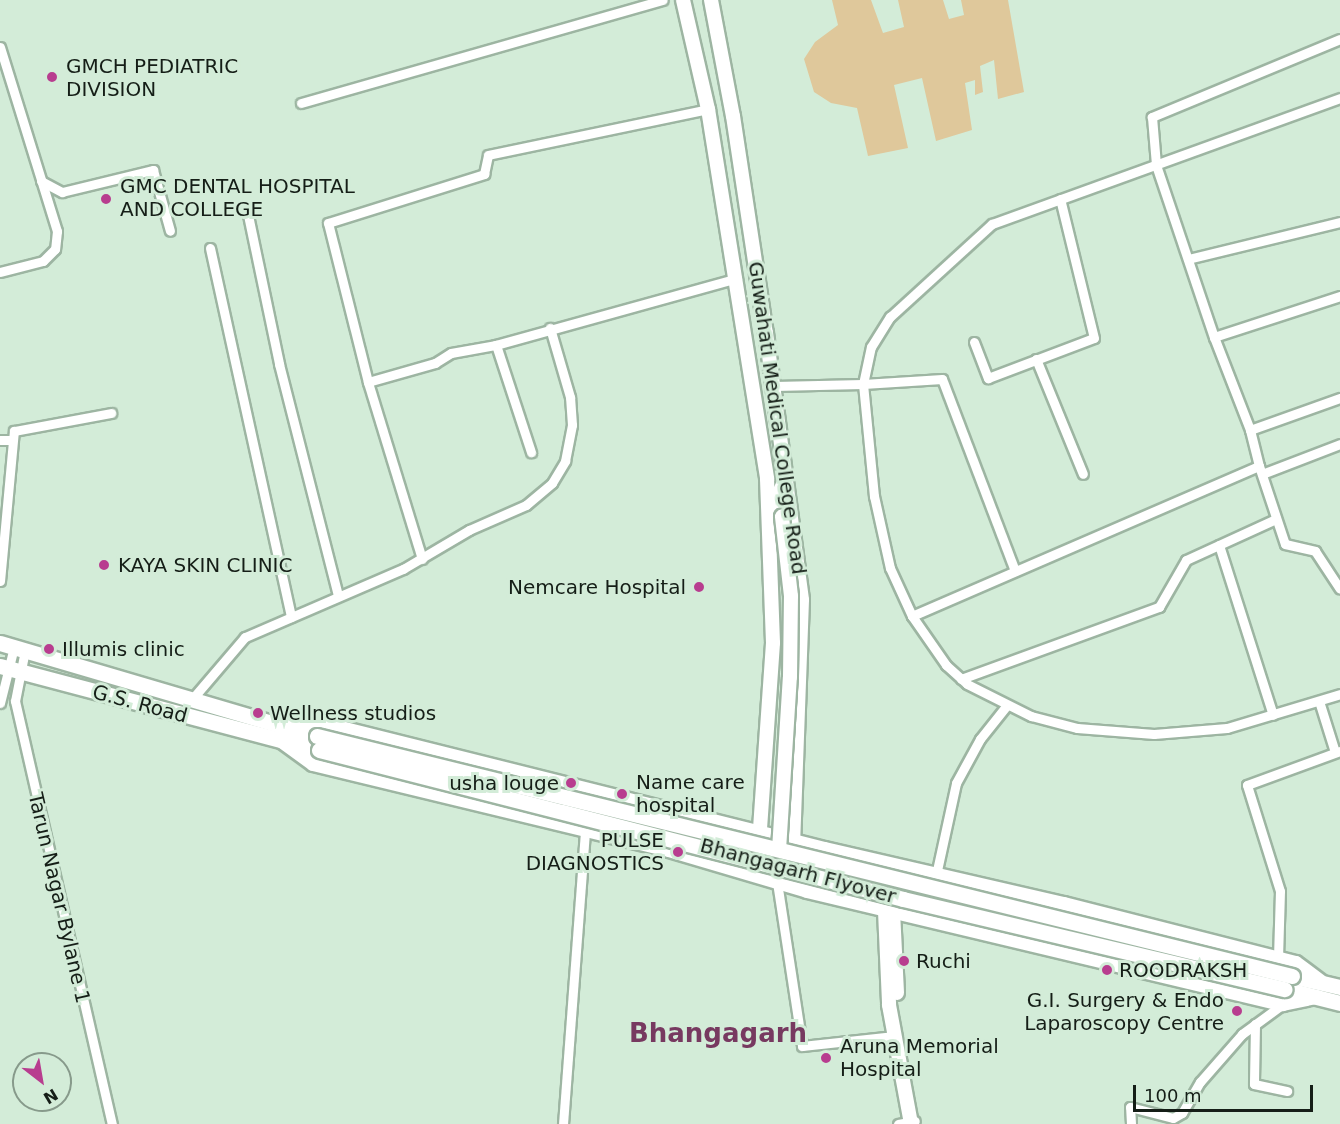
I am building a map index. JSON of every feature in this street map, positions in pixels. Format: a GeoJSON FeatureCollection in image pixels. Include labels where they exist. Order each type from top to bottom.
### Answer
{"type":"FeatureCollection","features":[{"type":"Feature","properties":{"kind":"main road","name":"Guwahati Medical College Road"},"geometry":{"type":"LineString","coordinates":[[683,0],[708,109],[737,278],[767,479],[773,643],[760,831]]}},
{"type":"Feature","properties":{"kind":"main road","name":"Guwahati Medical College Road"},"geometry":{"type":"LineString","coordinates":[[711,0],[733,116],[774,386],[802,600],[794,840]]}},
{"type":"Feature","properties":{"kind":"main road"},"geometry":{"type":"LineString","coordinates":[[779,850],[790,665],[791,596],[779,493],[787,476]]}},
{"type":"Feature","properties":{"kind":"main road"},"geometry":{"type":"LineString","coordinates":[[767,479],[779,493]]}},
{"type":"Feature","properties":{"kind":"main road","name":"G.S. Road"},"geometry":{"type":"LineString","coordinates":[[13,647],[193,698],[283,733]]}},
{"type":"Feature","properties":{"kind":"main road","name":"G.S. Road"},"geometry":{"type":"LineString","coordinates":[[9,669],[283,733]]}},
{"type":"Feature","properties":{"kind":"main road"},"geometry":{"type":"LineString","coordinates":[[283,733],[325,724],[883,863],[1278,958],[1296,963],[1320,990],[1340,1003]]}},
{"type":"Feature","properties":{"kind":"main road"},"geometry":{"type":"LineString","coordinates":[[283,733],[314,764],[585,830],[887,909],[1287,990],[1320,990],[1340,987]]}},
{"type":"Feature","properties":{"kind":"main road","name":"Bhangagarh Flyover"},"geometry":{"type":"LineString","coordinates":[[283,733],[892,897],[1287,990],[1320,990]]}},
{"type":"Feature","properties":{"kind":"main road","name":"Bhangagarh Flyover"},"geometry":{"type":"LineString","coordinates":[[318,743],[779,850],[1287,990]]}},
{"type":"Feature","properties":{"kind":"main road"},"geometry":{"type":"LineString","coordinates":[[719,866],[727,824]]}},
{"type":"Feature","properties":{"kind":"main road"},"geometry":{"type":"LineString","coordinates":[[883,863],[894,1036],[911,1123]]}},
{"type":"Feature","properties":{"kind":"main road"},"geometry":{"type":"LineString","coordinates":[[897,866],[887,909],[911,1123]]}},
{"type":"Feature","properties":{"kind":"street"},"geometry":{"type":"LineString","coordinates":[[302,103],[663,0]]}},
{"type":"Feature","properties":{"kind":"street"},"geometry":{"type":"LineString","coordinates":[[1340,39],[1152,117],[1156,165],[1214,337],[1250,430],[1260,470],[1285,544],[1315,551],[1340,589]]}},
{"type":"Feature","properties":{"kind":"street"},"geometry":{"type":"LineString","coordinates":[[0,47],[57,231],[56,249],[43,261],[0,273]]}},
{"type":"Feature","properties":{"kind":"street"},"geometry":{"type":"LineString","coordinates":[[1340,98],[992,224],[890,316],[871,347],[863,384],[874,496],[890,568],[912,616],[946,665],[961,679],[1031,716],[1077,729],[1154,734],[1227,728],[1340,694]]}},
{"type":"Feature","properties":{"kind":"street"},"geometry":{"type":"LineString","coordinates":[[422,559],[368,382],[328,223],[484,174],[488,155],[708,109]]}},
{"type":"Feature","properties":{"kind":"street"},"geometry":{"type":"LineString","coordinates":[[40,180],[62,192],[153,170],[170,231]]}},
{"type":"Feature","properties":{"kind":"street"},"geometry":{"type":"LineString","coordinates":[[974,342],[988,378],[1094,338],[1060,199]]}},
{"type":"Feature","properties":{"kind":"street"},"geometry":{"type":"LineString","coordinates":[[248,215],[279,364],[338,596]]}},
{"type":"Feature","properties":{"kind":"street"},"geometry":{"type":"LineString","coordinates":[[1188,258],[1340,222]]}},
{"type":"Feature","properties":{"kind":"street"},"geometry":{"type":"LineString","coordinates":[[210,248],[291,617]]}},
{"type":"Feature","properties":{"kind":"street"},"geometry":{"type":"LineString","coordinates":[[368,382],[435,363],[451,353],[496,345],[550,328],[737,278]]}},
{"type":"Feature","properties":{"kind":"street"},"geometry":{"type":"LineString","coordinates":[[1214,337],[1340,296]]}},
{"type":"Feature","properties":{"kind":"street"},"geometry":{"type":"LineString","coordinates":[[193,698],[245,637],[422,559],[469,530],[526,505],[552,483],[565,461],[572,425],[570,397],[550,328]]}},
{"type":"Feature","properties":{"kind":"street"},"geometry":{"type":"LineString","coordinates":[[496,345],[531,452]]}},
{"type":"Feature","properties":{"kind":"street"},"geometry":{"type":"LineString","coordinates":[[1036,359],[1083,474]]}},
{"type":"Feature","properties":{"kind":"street"},"geometry":{"type":"LineString","coordinates":[[774,386],[942,379],[1015,572]]}},
{"type":"Feature","properties":{"kind":"street"},"geometry":{"type":"LineString","coordinates":[[1250,430],[1340,398]]}},
{"type":"Feature","properties":{"kind":"street"},"geometry":{"type":"LineString","coordinates":[[0,581],[14,431],[25,427],[111,413]]}},
{"type":"Feature","properties":{"kind":"street"},"geometry":{"type":"LineString","coordinates":[[0,440],[12,440]]}},
{"type":"Feature","properties":{"kind":"street"},"geometry":{"type":"LineString","coordinates":[[912,616],[1260,470],[1340,444]]}},
{"type":"Feature","properties":{"kind":"street"},"geometry":{"type":"LineString","coordinates":[[961,679],[1159,607],[1186,560],[1276,519]]}},
{"type":"Feature","properties":{"kind":"street"},"geometry":{"type":"LineString","coordinates":[[1219,545],[1273,715]]}},
{"type":"Feature","properties":{"kind":"street"},"geometry":{"type":"LineString","coordinates":[[0,703],[13,647]]}},
{"type":"Feature","properties":{"kind":"street","name":"Tarun Nagar Bylane 1"},"geometry":{"type":"LineString","coordinates":[[9,669],[112,1124]]}},
{"type":"Feature","properties":{"kind":"street"},"geometry":{"type":"LineString","coordinates":[[1278,958],[1280,891],[1247,785],[1337,752],[1319,701]]}},
{"type":"Feature","properties":{"kind":"street"},"geometry":{"type":"LineString","coordinates":[[936,875],[956,783],[980,739],[1007,705]]}},
{"type":"Feature","properties":{"kind":"street"},"geometry":{"type":"LineString","coordinates":[[563,1124],[585,830]]}},
{"type":"Feature","properties":{"kind":"street"},"geometry":{"type":"LineString","coordinates":[[777,882],[802,1046],[894,1036]]}},
{"type":"Feature","properties":{"kind":"street"},"geometry":{"type":"LineString","coordinates":[[1131,1124],[1130,1107],[1173,1118],[1182,1113],[1200,1082],[1287,990]]}},
{"type":"Feature","properties":{"kind":"street"},"geometry":{"type":"LineString","coordinates":[[1256,1024],[1254,1084],[1287,1090]]}},
{"type":"Feature","properties":{"kind":"shaded area"},"geometry":{"type":"Polygon","coordinates":[[[832,0],[871,0],[883,33],[904,27],[898,0],[943,0],[949,19],[964,15],[961,0],[1008,0],[1024,92],[998,99],[994,60],[980,66],[983,92],[975,95],[975,80],[965,83],[972,130],[936,141],[922,78],[894,85],[908,148],[868,156],[857,108],[831,103],[814,92],[804,59],[815,42],[838,25],[832,0]]]}},
{"type":"Feature","properties":{"kind":"place","name":"GMCH PEDIATRIC DIVISION"},"geometry":{"type":"Point","coordinates":[52,77]}},
{"type":"Feature","properties":{"kind":"place","name":"GMC DENTAL HOSPITAL AND COLLEGE"},"geometry":{"type":"Point","coordinates":[106,199]}},
{"type":"Feature","properties":{"kind":"place","name":"KAYA SKIN CLINIC"},"geometry":{"type":"Point","coordinates":[104,565]}},
{"type":"Feature","properties":{"kind":"place","name":"Nemcare Hospital"},"geometry":{"type":"Point","coordinates":[699,587]}},
{"type":"Feature","properties":{"kind":"place","name":"Illumis clinic"},"geometry":{"type":"Point","coordinates":[49,649]}},
{"type":"Feature","properties":{"kind":"place","name":"Wellness studios"},"geometry":{"type":"Point","coordinates":[258,713]}},
{"type":"Feature","properties":{"kind":"place","name":"usha louge"},"geometry":{"type":"Point","coordinates":[571,783]}},
{"type":"Feature","properties":{"kind":"place","name":"Name care hospital"},"geometry":{"type":"Point","coordinates":[622,794]}},
{"type":"Feature","properties":{"kind":"place","name":"PULSE DIAGNOSTICS"},"geometry":{"type":"Point","coordinates":[678,852]}},
{"type":"Feature","properties":{"kind":"place","name":"Ruchi"},"geometry":{"type":"Point","coordinates":[904,961]}},
{"type":"Feature","properties":{"kind":"place","name":"ROODRAKSH"},"geometry":{"type":"Point","coordinates":[1107,970]}},
{"type":"Feature","properties":{"kind":"place","name":"G.I. Surgery & Endo Laparoscopy Centre"},"geometry":{"type":"Point","coordinates":[1237,1011]}},
{"type":"Feature","properties":{"kind":"place","name":"Aruna Memorial Hospital"},"geometry":{"type":"Point","coordinates":[826,1058]}},
{"type":"Feature","properties":{"kind":"district","name":"Bhangagarh"},"geometry":{"type":"Point","coordinates":[718,1034]}}]}
